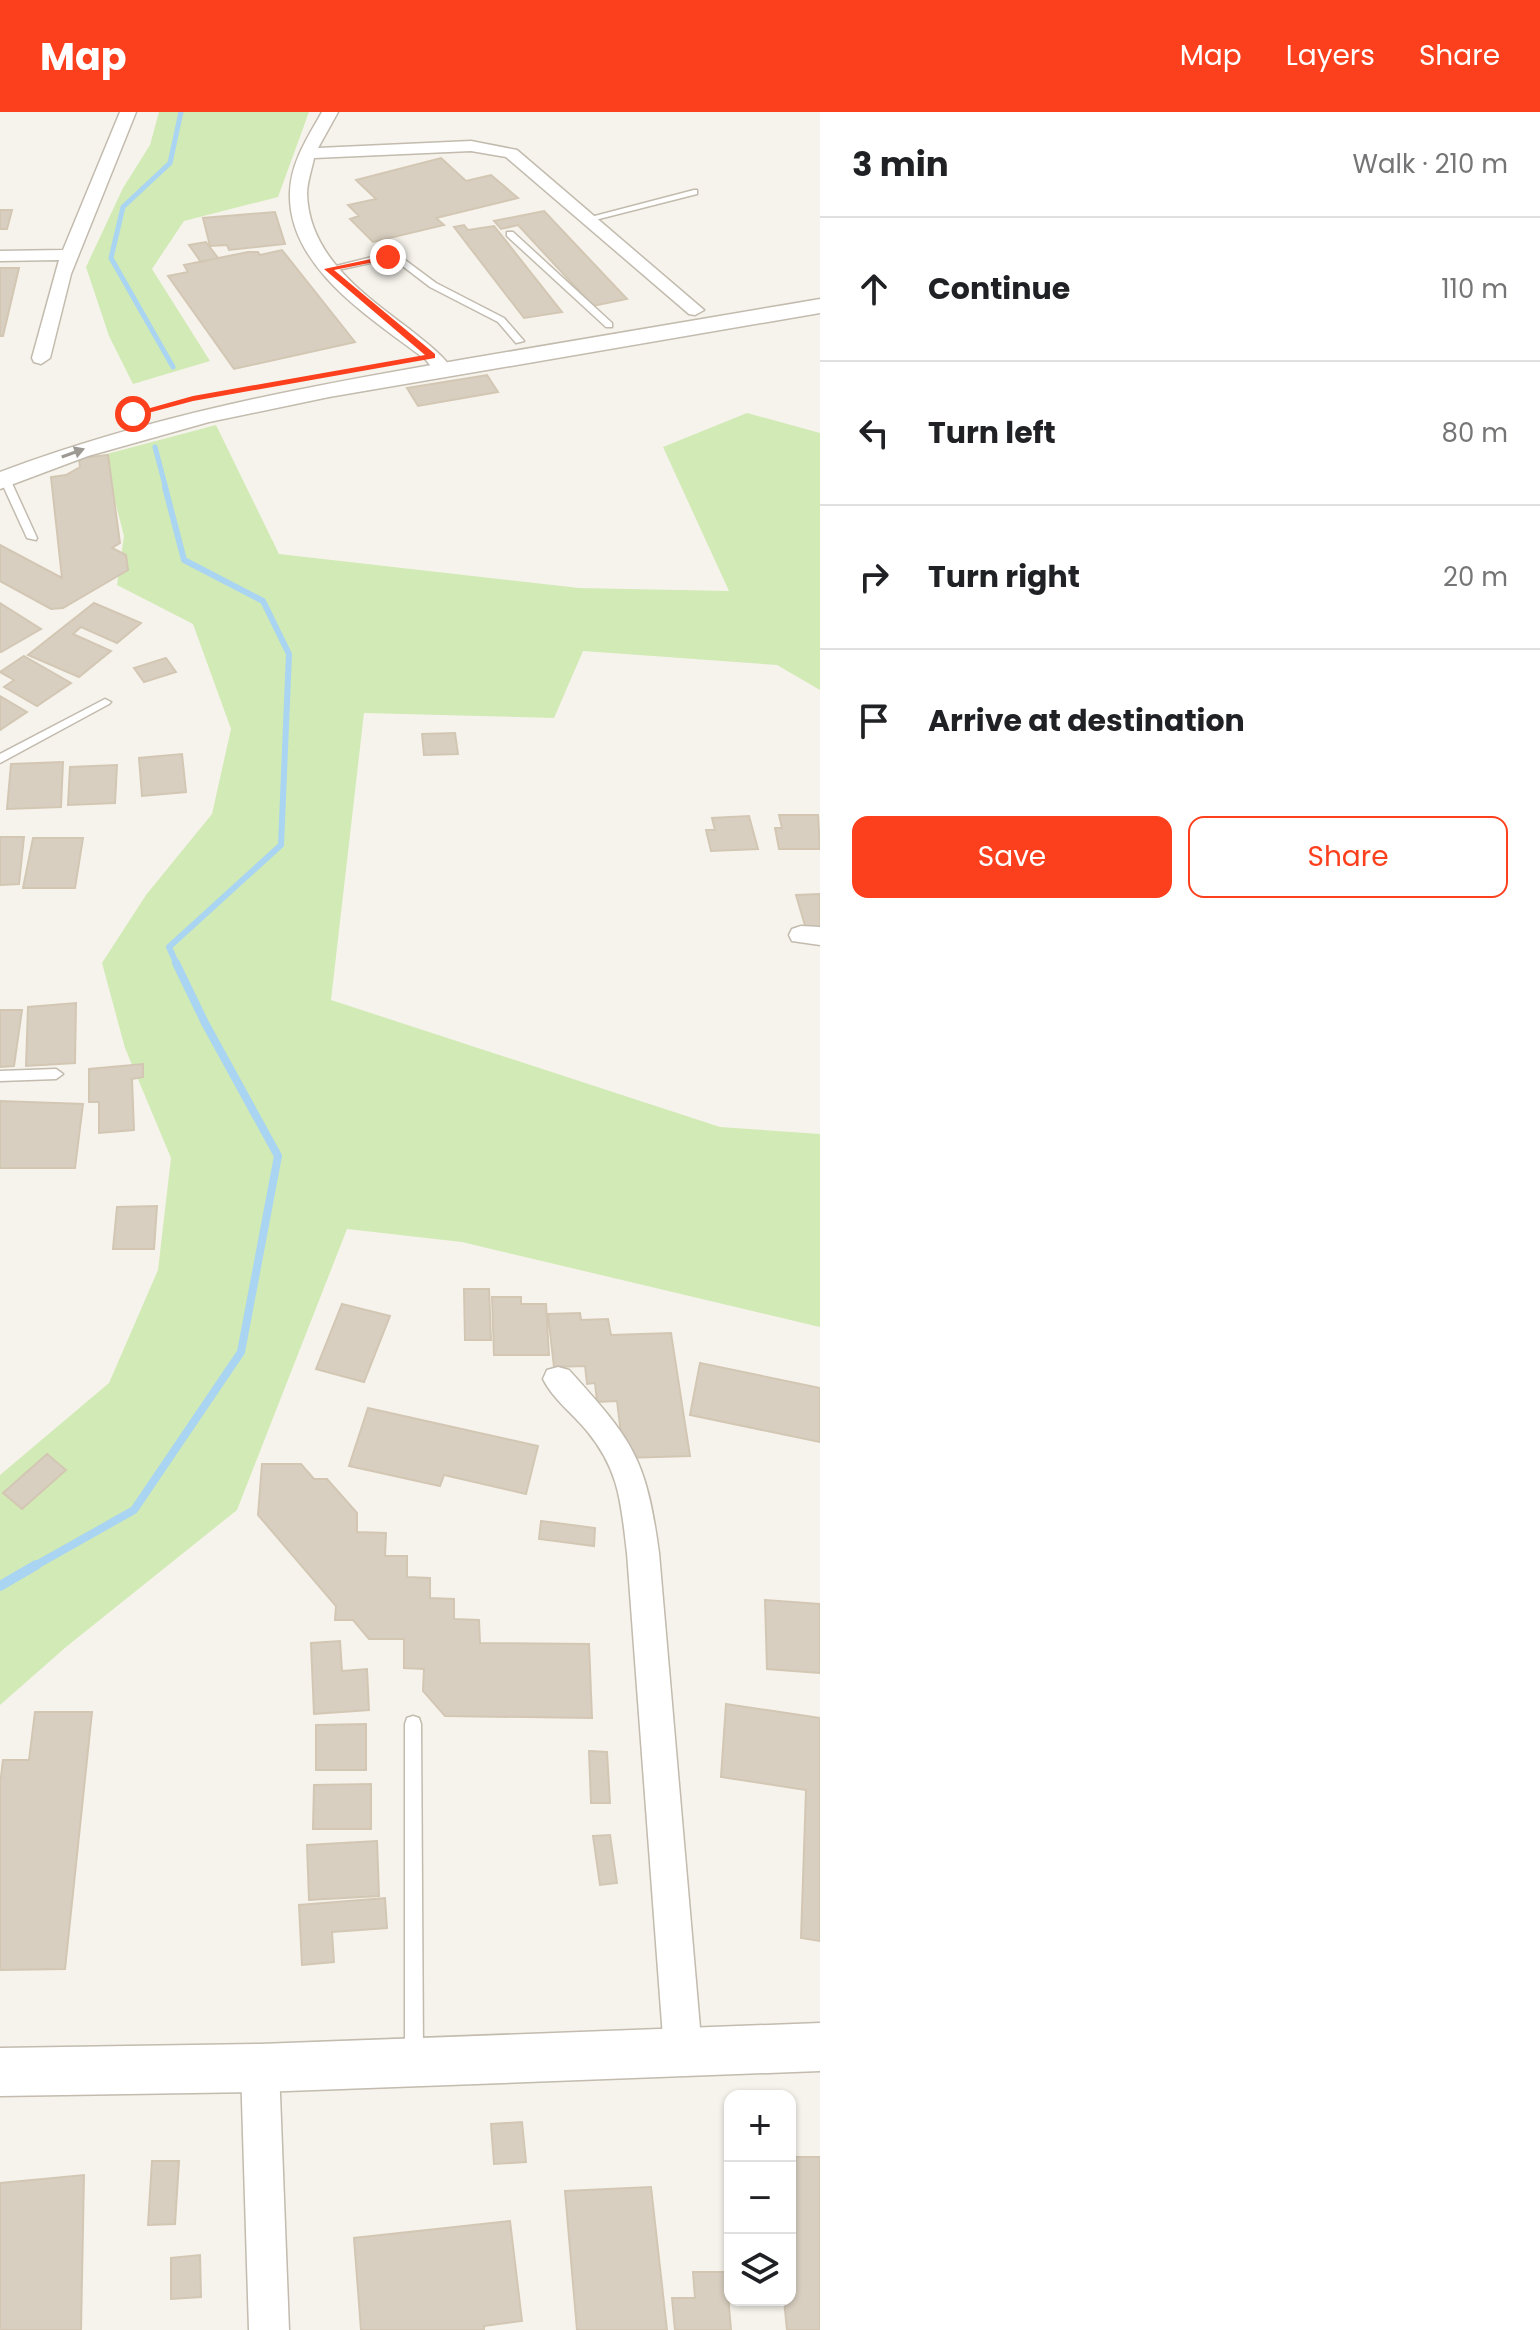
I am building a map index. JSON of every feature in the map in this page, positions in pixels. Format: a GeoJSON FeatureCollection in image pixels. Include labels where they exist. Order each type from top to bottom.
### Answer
{"type":"FeatureCollection","features":[{"type":"Feature","properties":{"kind":"street"},"geometry":{"type":"LineString","coordinates":[[41,358],[69,255],[128,112]]}},
{"type":"Feature","properties":{"kind":"street"},"geometry":{"type":"LineString","coordinates":[[330,112],[314,135],[307,153],[297,197],[304,234],[328,269],[438,363],[820,306]]}},
{"type":"Feature","properties":{"kind":"street"},"geometry":{"type":"LineString","coordinates":[[307,153],[471,146],[500,149],[521,159],[695,310]]}},
{"type":"Feature","properties":{"kind":"street"},"geometry":{"type":"LineString","coordinates":[[0,256],[69,255]]}},
{"type":"Feature","properties":{"kind":"street"},"geometry":{"type":"LineString","coordinates":[[2,472],[205,415],[438,363],[519,341],[820,289]]}},
{"type":"Feature","properties":{"kind":"street"},"geometry":{"type":"LineString","coordinates":[[558,1379],[607,1435],[627,1466],[634,1489],[643,1553],[683,2051]]}},
{"type":"Feature","properties":{"kind":"street"},"geometry":{"type":"LineString","coordinates":[[0,2072],[260,2068],[820,2047]]}},
{"type":"Feature","properties":{"kind":"street"},"geometry":{"type":"LineString","coordinates":[[260,2068],[269,2330]]}},
{"type":"Feature","properties":{"kind":"lane"},"geometry":{"type":"LineString","coordinates":[[591,218],[694,192]]}},
{"type":"Feature","properties":{"kind":"lane"},"geometry":{"type":"LineString","coordinates":[[510,234],[609,325]]}},
{"type":"Feature","properties":{"kind":"lane"},"geometry":{"type":"LineString","coordinates":[[328,269],[380,258],[398,259],[433,285],[494,315],[519,341]]}},
{"type":"Feature","properties":{"kind":"lane"},"geometry":{"type":"LineString","coordinates":[[2,472],[32,538]]}},
{"type":"Feature","properties":{"kind":"lane"},"geometry":{"type":"LineString","coordinates":[[0,759],[105,702]]}},
{"type":"Feature","properties":{"kind":"lane"},"geometry":{"type":"LineString","coordinates":[[0,1076],[56,1074]]}},
{"type":"Feature","properties":{"kind":"lane"},"geometry":{"type":"LineString","coordinates":[[413,1724],[414,2062]]}},
{"type":"Feature","properties":{"kind":"green space"},"geometry":{"type":"Polygon","coordinates":[[[159,112],[309,112],[278,197],[184,221],[152,269],[210,361],[133,384],[109,336],[86,267],[123,188],[150,145],[159,112]]]}},
{"type":"Feature","properties":{"kind":"green space"},"geometry":{"type":"Polygon","coordinates":[[[747,413],[820,433],[820,690],[777,665],[583,651],[554,718],[364,713],[331,1000],[720,1127],[820,1134],[820,1327],[462,1242],[347,1229],[237,1510],[66,1647],[0,1705],[0,1475],[109,1383],[158,1270],[171,1158],[125,1048],[102,963],[146,895],[212,814],[231,729],[193,624],[117,585],[124,536],[103,455],[216,425],[279,554],[579,588],[729,591],[663,447],[747,413]]]}},
{"type":"Feature","properties":{"kind":"building"},"geometry":{"type":"Polygon","coordinates":[[[441,158],[466,181],[491,175],[518,198],[436,218],[444,225],[373,242],[350,219],[359,216],[348,205],[376,199],[356,180],[441,158]]]}},
{"type":"Feature","properties":{"kind":"building"},"geometry":{"type":"Polygon","coordinates":[[[0,210],[12,210],[7,229],[0,229],[0,210]]]}},
{"type":"Feature","properties":{"kind":"building"},"geometry":{"type":"Polygon","coordinates":[[[544,211],[627,299],[593,306],[518,225],[501,229],[494,221],[544,211]]]}},
{"type":"Feature","properties":{"kind":"building"},"geometry":{"type":"Polygon","coordinates":[[[275,212],[285,244],[229,250],[227,245],[210,246],[203,218],[275,212]]]}},
{"type":"Feature","properties":{"kind":"building"},"geometry":{"type":"Polygon","coordinates":[[[464,225],[468,230],[494,226],[562,312],[524,318],[454,227],[464,225]]]}},
{"type":"Feature","properties":{"kind":"building"},"geometry":{"type":"Polygon","coordinates":[[[206,242],[218,258],[201,262],[189,245],[206,242]]]}},
{"type":"Feature","properties":{"kind":"building"},"geometry":{"type":"Polygon","coordinates":[[[282,250],[355,342],[234,369],[168,276],[188,272],[184,265],[248,252],[258,252],[260,255],[282,250]]]}},
{"type":"Feature","properties":{"kind":"building"},"geometry":{"type":"Polygon","coordinates":[[[0,268],[19,268],[3,336],[0,336],[0,268]]]}},
{"type":"Feature","properties":{"kind":"building"},"geometry":{"type":"Polygon","coordinates":[[[487,375],[498,392],[418,406],[407,388],[487,375]]]}},
{"type":"Feature","properties":{"kind":"building"},"geometry":{"type":"Polygon","coordinates":[[[108,455],[120,543],[112,548],[126,555],[128,570],[63,608],[51,609],[0,581],[0,545],[62,578],[51,477],[66,475],[80,467],[79,458],[108,455]]]}},
{"type":"Feature","properties":{"kind":"building"},"geometry":{"type":"Polygon","coordinates":[[[0,603],[41,629],[1,652],[0,652],[0,603]]]}},
{"type":"Feature","properties":{"kind":"building"},"geometry":{"type":"Polygon","coordinates":[[[94,603],[141,623],[117,643],[81,627],[73,634],[111,651],[79,677],[28,655],[94,603]]]}},
{"type":"Feature","properties":{"kind":"building"},"geometry":{"type":"Polygon","coordinates":[[[24,656],[71,683],[37,706],[4,687],[14,680],[0,672],[24,656]]]}},
{"type":"Feature","properties":{"kind":"building"},"geometry":{"type":"Polygon","coordinates":[[[166,658],[176,672],[144,682],[134,668],[166,658]]]}},
{"type":"Feature","properties":{"kind":"building"},"geometry":{"type":"Polygon","coordinates":[[[0,696],[27,712],[0,730],[0,696]]]}},
{"type":"Feature","properties":{"kind":"building"},"geometry":{"type":"Polygon","coordinates":[[[455,733],[458,754],[424,755],[422,734],[455,733]]]}},
{"type":"Feature","properties":{"kind":"building"},"geometry":{"type":"Polygon","coordinates":[[[182,754],[186,792],[142,796],[139,758],[182,754]]]}},
{"type":"Feature","properties":{"kind":"building"},"geometry":{"type":"Polygon","coordinates":[[[63,762],[61,807],[7,809],[11,764],[63,762]]]}},
{"type":"Feature","properties":{"kind":"building"},"geometry":{"type":"Polygon","coordinates":[[[117,765],[115,803],[68,805],[70,767],[117,765]]]}},
{"type":"Feature","properties":{"kind":"building"},"geometry":{"type":"Polygon","coordinates":[[[779,815],[818,815],[820,849],[779,849],[775,828],[782,828],[779,815]]]}},
{"type":"Feature","properties":{"kind":"building"},"geometry":{"type":"Polygon","coordinates":[[[749,816],[758,849],[711,851],[706,830],[715,830],[712,818],[749,816]]]}},
{"type":"Feature","properties":{"kind":"building"},"geometry":{"type":"Polygon","coordinates":[[[0,837],[24,837],[19,884],[0,885],[0,837]]]}},
{"type":"Feature","properties":{"kind":"building"},"geometry":{"type":"Polygon","coordinates":[[[33,838],[83,838],[75,888],[23,888],[33,838]]]}},
{"type":"Feature","properties":{"kind":"building"},"geometry":{"type":"Polygon","coordinates":[[[820,894],[820,928],[806,929],[796,895],[820,894]]]}},
{"type":"Feature","properties":{"kind":"building"},"geometry":{"type":"Polygon","coordinates":[[[76,1003],[75,1063],[26,1066],[28,1007],[76,1003]]]}},
{"type":"Feature","properties":{"kind":"building"},"geometry":{"type":"Polygon","coordinates":[[[0,1010],[22,1010],[14,1066],[0,1067],[0,1010]]]}},
{"type":"Feature","properties":{"kind":"building"},"geometry":{"type":"Polygon","coordinates":[[[143,1064],[143,1077],[132,1079],[134,1130],[99,1133],[99,1102],[89,1102],[89,1069],[143,1064]]]}},
{"type":"Feature","properties":{"kind":"building"},"geometry":{"type":"Polygon","coordinates":[[[0,1101],[83,1104],[75,1168],[0,1168],[0,1101]]]}},
{"type":"Feature","properties":{"kind":"building"},"geometry":{"type":"Polygon","coordinates":[[[157,1206],[154,1249],[113,1249],[117,1207],[157,1206]]]}},
{"type":"Feature","properties":{"kind":"building"},"geometry":{"type":"Polygon","coordinates":[[[464,1289],[489,1289],[491,1340],[465,1340],[464,1289]]]}},
{"type":"Feature","properties":{"kind":"building"},"geometry":{"type":"Polygon","coordinates":[[[492,1297],[521,1297],[521,1304],[546,1304],[549,1355],[494,1355],[492,1297]]]}},
{"type":"Feature","properties":{"kind":"building"},"geometry":{"type":"Polygon","coordinates":[[[342,1304],[390,1316],[364,1382],[316,1369],[342,1304]]]}},
{"type":"Feature","properties":{"kind":"building"},"geometry":{"type":"Polygon","coordinates":[[[580,1313],[581,1320],[608,1319],[611,1335],[671,1333],[690,1456],[624,1458],[617,1401],[597,1402],[595,1383],[587,1384],[585,1366],[554,1367],[548,1314],[580,1313]]]}},
{"type":"Feature","properties":{"kind":"building"},"geometry":{"type":"Polygon","coordinates":[[[700,1363],[820,1388],[820,1442],[690,1415],[700,1363]]]}},
{"type":"Feature","properties":{"kind":"building"},"geometry":{"type":"Polygon","coordinates":[[[368,1408],[538,1446],[526,1494],[444,1475],[440,1486],[349,1466],[368,1408]]]}},
{"type":"Feature","properties":{"kind":"building"},"geometry":{"type":"Polygon","coordinates":[[[47,1454],[66,1470],[22,1509],[3,1493],[47,1454]]]}},
{"type":"Feature","properties":{"kind":"building"},"geometry":{"type":"Polygon","coordinates":[[[262,1464],[301,1464],[314,1479],[327,1479],[357,1513],[357,1532],[386,1533],[385,1556],[407,1556],[407,1577],[430,1578],[430,1598],[454,1599],[454,1619],[479,1620],[480,1643],[589,1644],[592,1718],[445,1716],[423,1691],[424,1669],[404,1668],[404,1639],[369,1639],[353,1620],[335,1620],[336,1606],[258,1515],[262,1464]]]}},
{"type":"Feature","properties":{"kind":"building"},"geometry":{"type":"Polygon","coordinates":[[[541,1521],[595,1528],[594,1546],[539,1539],[541,1521]]]}},
{"type":"Feature","properties":{"kind":"building"},"geometry":{"type":"Polygon","coordinates":[[[765,1600],[820,1604],[820,1673],[767,1669],[765,1600]]]}},
{"type":"Feature","properties":{"kind":"building"},"geometry":{"type":"Polygon","coordinates":[[[340,1641],[342,1671],[367,1669],[369,1710],[314,1714],[311,1643],[340,1641]]]}},
{"type":"Feature","properties":{"kind":"building"},"geometry":{"type":"Polygon","coordinates":[[[726,1704],[820,1718],[820,1941],[801,1938],[806,1790],[721,1777],[726,1704]]]}},
{"type":"Feature","properties":{"kind":"building"},"geometry":{"type":"Polygon","coordinates":[[[35,1712],[92,1712],[65,1969],[0,1970],[0,1785],[3,1760],[29,1760],[35,1712]]]}},
{"type":"Feature","properties":{"kind":"building"},"geometry":{"type":"Polygon","coordinates":[[[366,1724],[366,1770],[316,1770],[316,1725],[366,1724]]]}},
{"type":"Feature","properties":{"kind":"building"},"geometry":{"type":"Polygon","coordinates":[[[589,1751],[607,1752],[610,1803],[591,1803],[589,1751]]]}},
{"type":"Feature","properties":{"kind":"building"},"geometry":{"type":"Polygon","coordinates":[[[371,1784],[371,1829],[313,1829],[314,1785],[371,1784]]]}},
{"type":"Feature","properties":{"kind":"building"},"geometry":{"type":"Polygon","coordinates":[[[610,1835],[617,1883],[600,1885],[593,1836],[610,1835]]]}},
{"type":"Feature","properties":{"kind":"building"},"geometry":{"type":"Polygon","coordinates":[[[377,1841],[379,1896],[309,1900],[307,1845],[377,1841]]]}},
{"type":"Feature","properties":{"kind":"building"},"geometry":{"type":"Polygon","coordinates":[[[385,1898],[387,1928],[332,1932],[334,1962],[302,1965],[299,1905],[385,1898]]]}},
{"type":"Feature","properties":{"kind":"building"},"geometry":{"type":"Polygon","coordinates":[[[522,2122],[526,2162],[494,2164],[491,2124],[522,2122]]]}},
{"type":"Feature","properties":{"kind":"building"},"geometry":{"type":"Polygon","coordinates":[[[796,2157],[820,2157],[820,2330],[787,2330],[785,2306],[796,2306],[796,2157]]]}},
{"type":"Feature","properties":{"kind":"building"},"geometry":{"type":"Polygon","coordinates":[[[152,2161],[179,2161],[175,2224],[148,2225],[152,2161]]]}},
{"type":"Feature","properties":{"kind":"building"},"geometry":{"type":"Polygon","coordinates":[[[84,2175],[81,2330],[0,2330],[0,2183],[84,2175]]]}},
{"type":"Feature","properties":{"kind":"building"},"geometry":{"type":"Polygon","coordinates":[[[651,2187],[667,2330],[577,2330],[565,2191],[651,2187]]]}},
{"type":"Feature","properties":{"kind":"building"},"geometry":{"type":"Polygon","coordinates":[[[510,2221],[522,2321],[484,2326],[484,2330],[361,2330],[354,2238],[510,2221]]]}},
{"type":"Feature","properties":{"kind":"building"},"geometry":{"type":"Polygon","coordinates":[[[200,2255],[201,2297],[171,2299],[171,2258],[200,2255]]]}},
{"type":"Feature","properties":{"kind":"building"},"geometry":{"type":"Polygon","coordinates":[[[693,2272],[724,2272],[724,2306],[729,2306],[731,2330],[675,2330],[672,2298],[695,2298],[693,2272]]]}},
{"type":"Feature","properties":{"kind":"waterway"},"geometry":{"type":"LineString","coordinates":[[173,367],[111,258],[123,207],[170,163],[181,112]]}},
{"type":"Feature","properties":{"kind":"waterway"},"geometry":{"type":"LineString","coordinates":[[155,447],[166,489]]}},
{"type":"Feature","properties":{"kind":"waterway"},"geometry":{"type":"LineString","coordinates":[[165,487],[184,560],[263,601],[289,654],[281,845],[169,947],[177,965]]}},
{"type":"Feature","properties":{"kind":"waterway"},"geometry":{"type":"LineString","coordinates":[[33,1567],[134,1510],[241,1352],[278,1156],[176,963]]}},
{"type":"Feature","properties":{"kind":"waterway"},"geometry":{"type":"LineString","coordinates":[[0,1586],[36,1565]]}},
{"type":"Feature","properties":{"kind":"route"},"geometry":{"type":"LineString","coordinates":[[133,414],[193,399],[432,356],[328,269],[388,257]]}}]}
